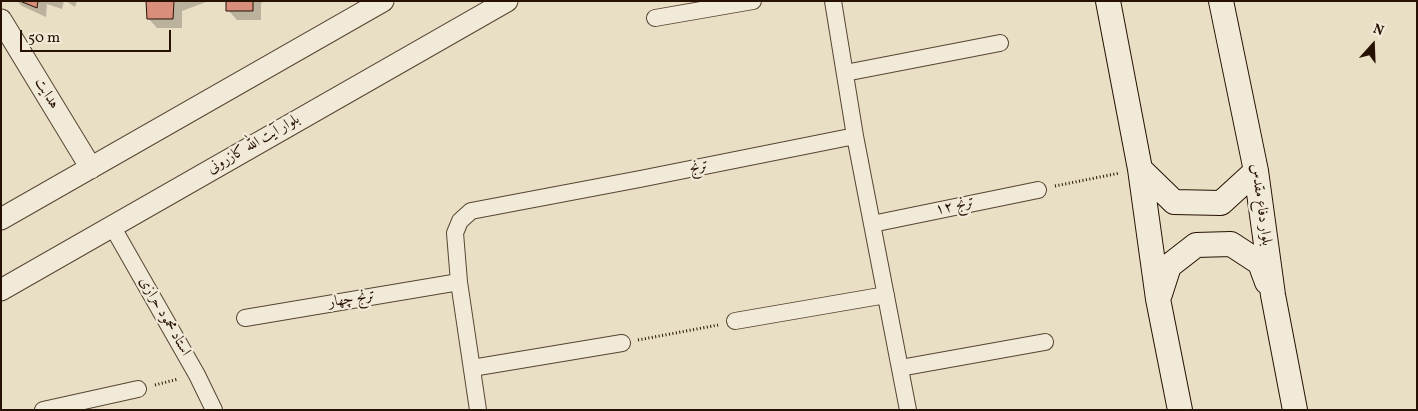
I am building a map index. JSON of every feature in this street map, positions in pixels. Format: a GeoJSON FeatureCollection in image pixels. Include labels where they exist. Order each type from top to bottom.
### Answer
{"type":"FeatureCollection","features":[{"type":"Feature","properties":{"kind":"main road"},"geometry":{"type":"LineString","coordinates":[[1108,1],[1140,169],[1158,299],[1180,410]]}},
{"type":"Feature","properties":{"kind":"main road","name":"بلوار دفاع مقدس"},"geometry":{"type":"LineString","coordinates":[[1222,1],[1256,172],[1273,295],[1295,410]]}},
{"type":"Feature","properties":{"kind":"main road"},"geometry":{"type":"LineString","coordinates":[[1140,169],[1174,202],[1221,203],[1256,172]]}},
{"type":"Feature","properties":{"kind":"main road"},"geometry":{"type":"LineString","coordinates":[[1158,299],[1169,266],[1196,245],[1231,244],[1238,248],[1260,263],[1273,295]]}},
{"type":"Feature","properties":{"kind":"street"},"geometry":{"type":"LineString","coordinates":[[1,219],[383,1]]}},
{"type":"Feature","properties":{"kind":"street","name":"بلوار آیت الله کازرونی"},"geometry":{"type":"LineString","coordinates":[[1,290],[507,1]]}},
{"type":"Feature","properties":{"kind":"street"},"geometry":{"type":"LineString","coordinates":[[655,18],[753,1]]}},
{"type":"Feature","properties":{"kind":"street"},"geometry":{"type":"LineString","coordinates":[[834,1],[855,136],[908,410]]}},
{"type":"Feature","properties":{"kind":"street","name":"هدایت"},"geometry":{"type":"LineString","coordinates":[[1,20],[92,168]]}},
{"type":"Feature","properties":{"kind":"street"},"geometry":{"type":"LineString","coordinates":[[845,72],[1000,43]]}},
{"type":"Feature","properties":{"kind":"street","name":"ترنج"},"geometry":{"type":"LineString","coordinates":[[478,410],[459,282],[455,233],[460,221],[471,211],[640,180],[855,136]]}},
{"type":"Feature","properties":{"kind":"street","name":"ترنج ۱۲"},"geometry":{"type":"LineString","coordinates":[[872,224],[1038,190]]}},
{"type":"Feature","properties":{"kind":"street","name":"استاد محمود حرازی"},"geometry":{"type":"LineString","coordinates":[[112,226],[197,375],[214,410]]}},
{"type":"Feature","properties":{"kind":"street","name":"ترنج چهار"},"geometry":{"type":"LineString","coordinates":[[246,318],[459,282]]}},
{"type":"Feature","properties":{"kind":"street"},"geometry":{"type":"LineString","coordinates":[[736,321],[886,295]]}},
{"type":"Feature","properties":{"kind":"street"},"geometry":{"type":"LineString","coordinates":[[900,368],[1045,342]]}},
{"type":"Feature","properties":{"kind":"street"},"geometry":{"type":"LineString","coordinates":[[472,368],[622,343]]}},
{"type":"Feature","properties":{"kind":"street"},"geometry":{"type":"LineString","coordinates":[[43,410],[138,389]]}},
{"type":"Feature","properties":{"kind":"path"},"geometry":{"type":"LineString","coordinates":[[1038,190],[1140,169]]}},
{"type":"Feature","properties":{"kind":"path"},"geometry":{"type":"LineString","coordinates":[[622,343],[736,321]]}},
{"type":"Feature","properties":{"kind":"path"},"geometry":{"type":"LineString","coordinates":[[138,389],[197,375]]}},
{"type":"Feature","properties":{"kind":"building"},"geometry":{"type":"Polygon","coordinates":[[[20,1],[38,1],[37,8],[20,1]]]}},
{"type":"Feature","properties":{"kind":"building"},"geometry":{"type":"Polygon","coordinates":[[[146,1],[174,1],[173,19],[147,19],[146,1]]]}},
{"type":"Feature","properties":{"kind":"building"},"geometry":{"type":"Polygon","coordinates":[[[226,1],[253,1],[253,11],[226,11],[226,1]]]}}]}
